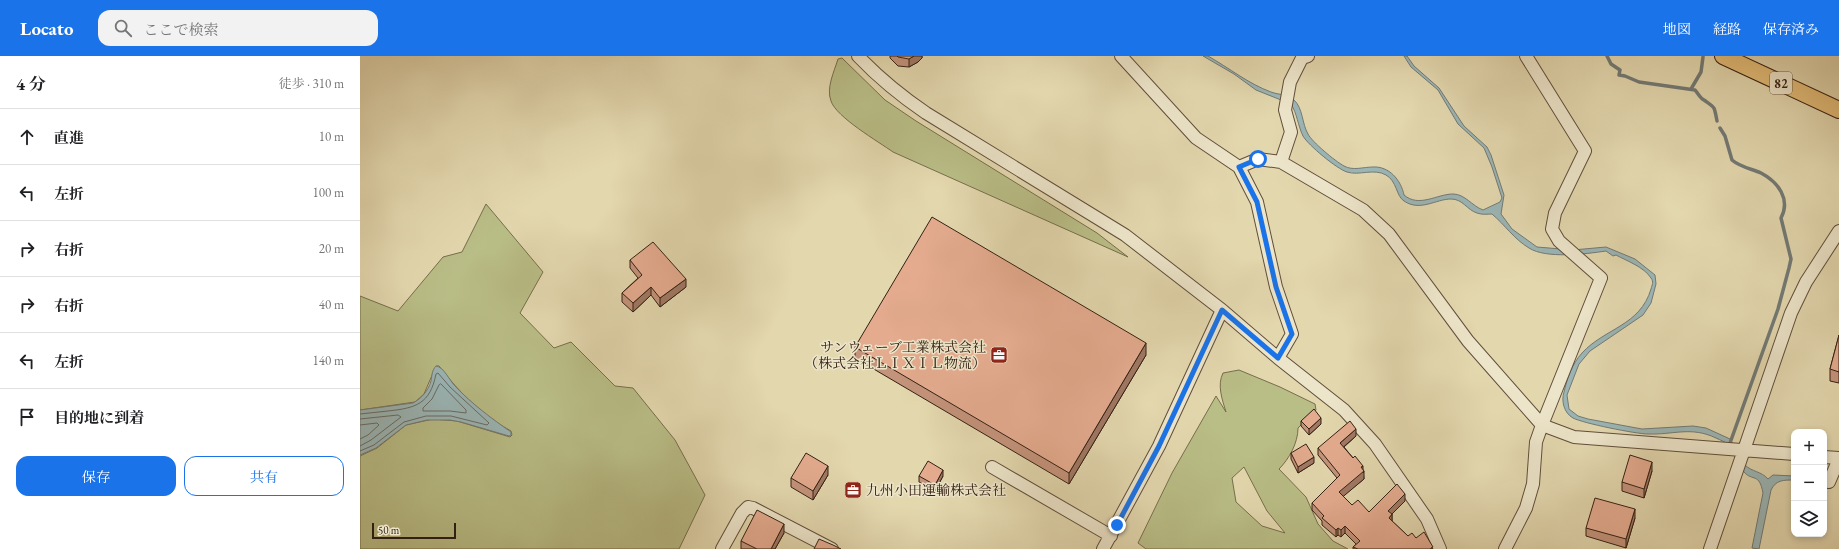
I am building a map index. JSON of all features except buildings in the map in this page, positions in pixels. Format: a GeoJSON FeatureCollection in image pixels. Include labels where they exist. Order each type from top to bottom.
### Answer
{"type":"FeatureCollection","features":[{"type":"Feature","properties":{"kind":"main road","name":"82"},"geometry":{"type":"LineString","coordinates":[[1723,56],[1839,110]]}},
{"type":"Feature","properties":{"kind":"street"},"geometry":{"type":"LineString","coordinates":[[858,56],[872,71],[899,94],[926,113],[1126,236],[1222,310],[1278,358],[1344,410],[1375,444],[1428,519],[1440,549]]}},
{"type":"Feature","properties":{"kind":"street"},"geometry":{"type":"LineString","coordinates":[[1121,56],[1196,138],[1239,167],[1257,202],[1276,287],[1292,334],[1278,358]]}},
{"type":"Feature","properties":{"kind":"street"},"geometry":{"type":"LineString","coordinates":[[1281,162],[1291,132],[1285,110],[1290,82],[1302,58],[1308,56]]}},
{"type":"Feature","properties":{"kind":"street"},"geometry":{"type":"LineString","coordinates":[[1505,549],[1526,508],[1533,484],[1536,442],[1542,425],[1601,278],[1563,245],[1552,229],[1555,213],[1585,151],[1526,56]]}},
{"type":"Feature","properties":{"kind":"street"},"geometry":{"type":"LineString","coordinates":[[1239,167],[1258,159],[1281,162],[1363,210],[1389,234],[1468,341],[1542,425],[1574,437],[1791,454]]}},
{"type":"Feature","properties":{"kind":"street"},"geometry":{"type":"LineString","coordinates":[[1710,549],[1742,451],[1791,313],[1806,282],[1839,231]]}},
{"type":"Feature","properties":{"kind":"street"},"geometry":{"type":"LineString","coordinates":[[1103,549],[1159,446],[1222,310]]}},
{"type":"Feature","properties":{"kind":"street"},"geometry":{"type":"LineString","coordinates":[[1827,457],[1839,458],[1829,482]]}},
{"type":"Feature","properties":{"kind":"street"},"geometry":{"type":"LineString","coordinates":[[992,467],[1111,536]]}},
{"type":"Feature","properties":{"kind":"street"},"geometry":{"type":"LineString","coordinates":[[722,549],[742,513],[748,507],[753,508],[832,549]]}},
{"type":"Feature","properties":{"kind":"green space"},"geometry":{"type":"Polygon","coordinates":[[[842,58],[885,100],[916,121],[1097,233],[1128,257],[893,152],[869,136],[849,122],[831,101],[829,91],[831,80],[838,59],[842,58]]]}},
{"type":"Feature","properties":{"kind":"green space"},"geometry":{"type":"Polygon","coordinates":[[[486,204],[543,272],[520,313],[554,348],[571,342],[615,386],[633,388],[675,440],[705,495],[679,549],[360,549],[360,456],[377,448],[406,425],[433,419],[457,421],[510,437],[512,435],[511,431],[490,418],[472,403],[439,366],[436,366],[424,394],[415,402],[360,410],[360,296],[398,311],[443,257],[462,252],[486,204]]]}},
{"type":"Feature","properties":{"kind":"green space"},"geometry":{"type":"Polygon","coordinates":[[[1239,370],[1280,387],[1315,404],[1316,410],[1298,428],[1298,434],[1292,450],[1279,469],[1306,497],[1318,524],[1333,541],[1348,549],[1146,549],[1138,543],[1172,473],[1216,396],[1226,412],[1220,387],[1223,373],[1239,370]],[[1244,467],[1232,478],[1236,502],[1262,526],[1285,533],[1267,511],[1244,467]]]}},
{"type":"Feature","properties":{"kind":"water"},"geometry":{"type":"Polygon","coordinates":[[[1203,56],[1208,56],[1263,89],[1292,98],[1299,107],[1308,134],[1324,151],[1340,164],[1347,167],[1354,169],[1379,167],[1389,171],[1397,179],[1404,195],[1410,199],[1422,200],[1453,194],[1465,198],[1483,210],[1500,202],[1502,198],[1484,148],[1458,124],[1438,90],[1411,67],[1404,56],[1407,56],[1414,66],[1439,88],[1464,126],[1487,147],[1504,195],[1501,214],[1512,229],[1537,247],[1573,250],[1606,247],[1635,259],[1655,275],[1656,284],[1651,303],[1643,315],[1590,351],[1579,364],[1567,395],[1569,409],[1578,416],[1588,419],[1642,429],[1693,426],[1706,428],[1730,439],[1745,465],[1768,479],[1773,475],[1791,476],[1791,480],[1778,482],[1771,490],[1759,549],[1752,548],[1763,493],[1760,482],[1744,472],[1728,444],[1707,434],[1698,432],[1648,434],[1609,428],[1573,418],[1565,410],[1563,395],[1570,372],[1578,357],[1591,345],[1621,326],[1639,311],[1646,301],[1653,282],[1648,274],[1635,265],[1616,255],[1613,256],[1606,251],[1556,255],[1536,251],[1529,248],[1519,240],[1492,214],[1474,212],[1455,199],[1422,205],[1410,204],[1401,199],[1392,181],[1386,175],[1377,172],[1347,172],[1323,156],[1303,136],[1295,111],[1291,104],[1256,90],[1234,74],[1203,56]]]}},
{"type":"Feature","properties":{"kind":"water"},"geometry":{"type":"Polygon","coordinates":[[[436,366],[444,371],[455,386],[468,399],[511,432],[511,435],[509,436],[450,420],[427,420],[406,425],[376,448],[360,455],[360,410],[413,403],[422,396],[430,385],[433,371],[436,366]]]}},
{"type":"Feature","properties":{"kind":"waterway"},"geometry":{"type":"LineString","coordinates":[[1607,56],[1611,64],[1620,70],[1619,75],[1639,82],[1695,90],[1701,98],[1714,108],[1717,121]]}},
{"type":"Feature","properties":{"kind":"waterway"},"geometry":{"type":"LineString","coordinates":[[1691,89],[1701,72],[1703,57]]}},
{"type":"Feature","properties":{"kind":"waterway"},"geometry":{"type":"LineString","coordinates":[[1720,128],[1725,136],[1732,160],[1746,168],[1761,173],[1773,181],[1781,192],[1784,198],[1784,211],[1781,218],[1791,259],[1778,309],[1730,443]]}},
{"type":"Feature","properties":{"kind":"place","name":"サンウェーブ工業株式会社 （株式会社ＬＩＸＩＬ物流）"},"geometry":{"type":"Point","coordinates":[999,355]}},
{"type":"Feature","properties":{"kind":"place","name":"九州小田運輸株式会社"},"geometry":{"type":"Point","coordinates":[853,490]}},
{"type":"Feature","properties":{"kind":"route"},"geometry":{"type":"LineString","coordinates":[[1117,525],[1159,446],[1222,310],[1278,358],[1292,334],[1276,287],[1257,202],[1239,167],[1258,159]]}}]}
